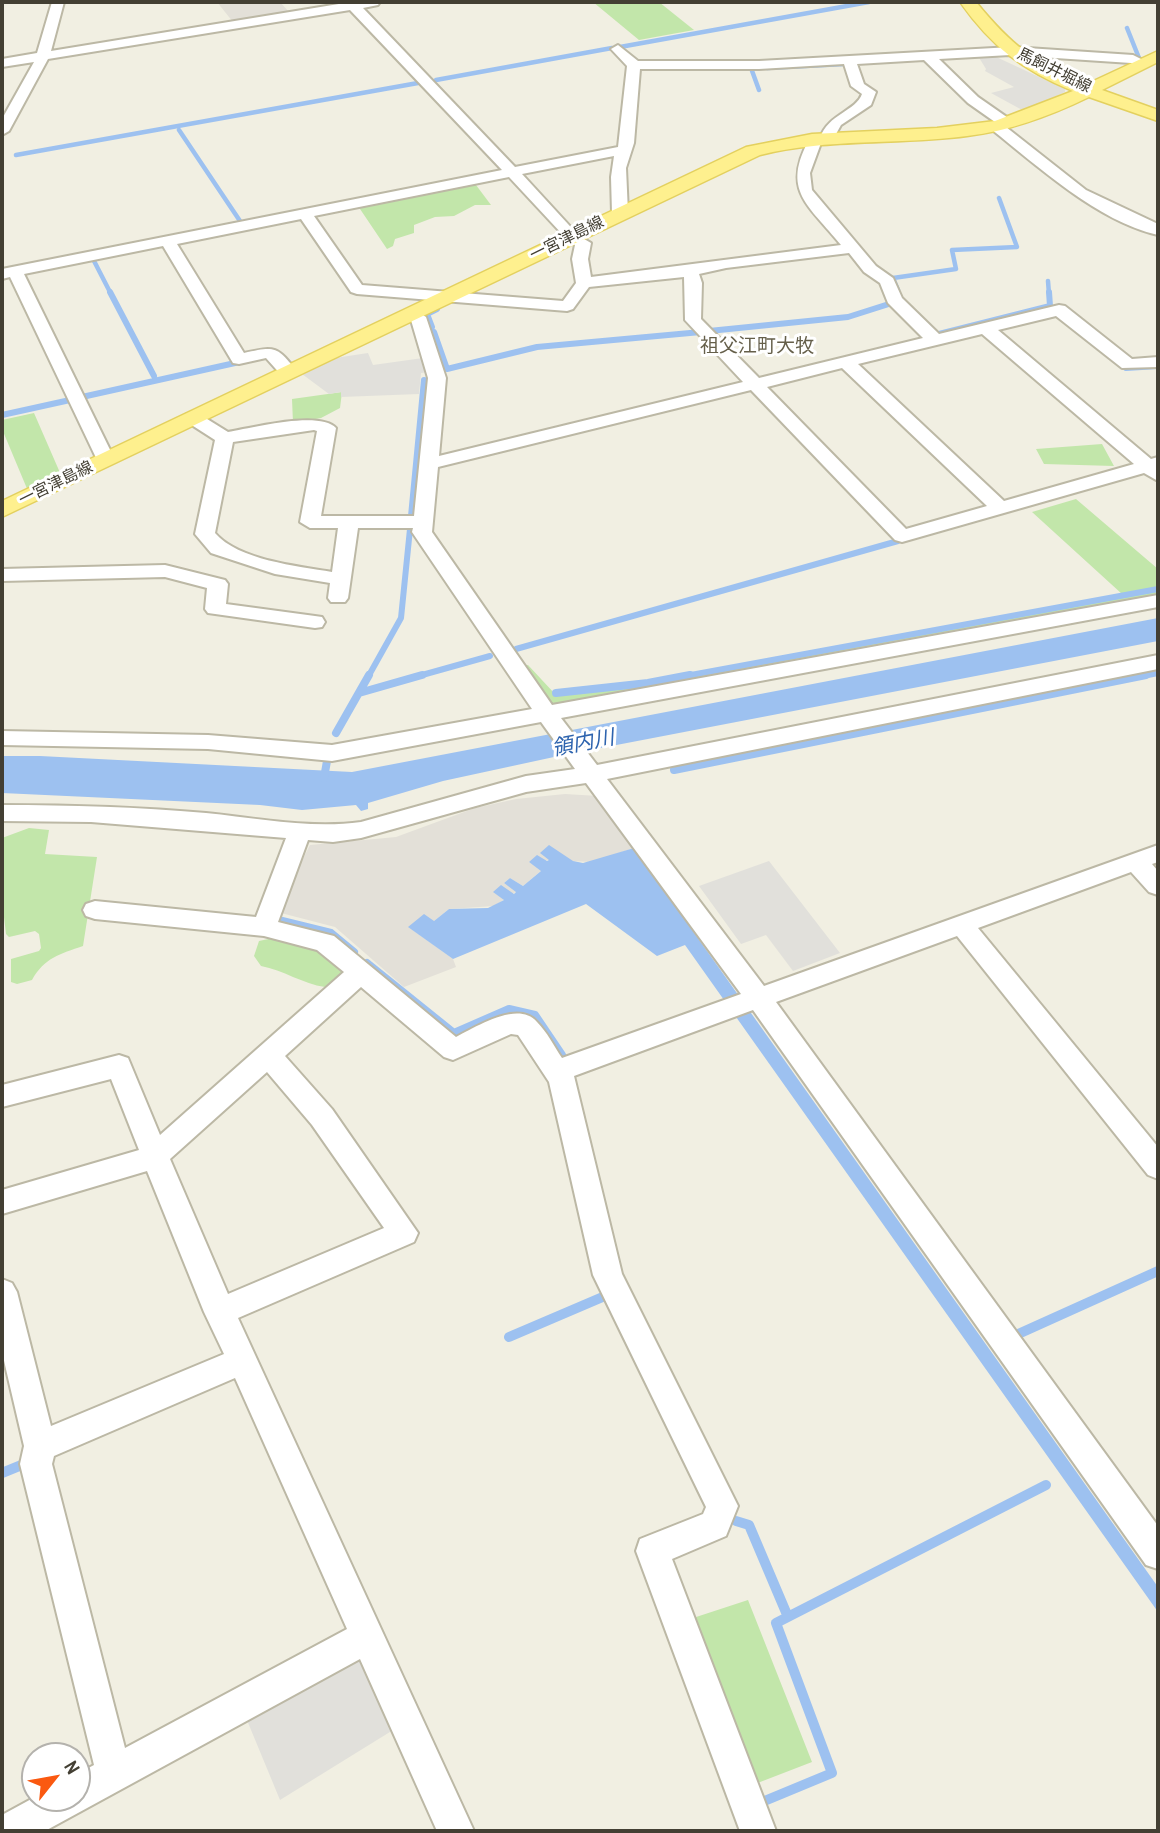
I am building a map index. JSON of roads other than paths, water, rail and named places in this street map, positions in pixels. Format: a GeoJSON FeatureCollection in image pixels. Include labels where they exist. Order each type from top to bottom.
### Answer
{"type":"FeatureCollection","features":[{"type":"Feature","properties":{"kind":"main road","name":"馬飼井堀線"},"geometry":{"type":"LineString","coordinates":[[968,2],[996,37],[1014,52],[1054,75],[1154,112]]}},
{"type":"Feature","properties":{"kind":"main road","name":"一宮津島線"},"geometry":{"type":"LineString","coordinates":[[2,510],[753,150],[820,140],[1001,125],[1150,60]]}},
{"type":"Feature","properties":{"kind":"street"},"geometry":{"type":"LineString","coordinates":[[2,131],[43,57],[58,2]]}},
{"type":"Feature","properties":{"kind":"street"},"geometry":{"type":"LineString","coordinates":[[2,63],[374,2]]}},
{"type":"Feature","properties":{"kind":"street"},"geometry":{"type":"LineString","coordinates":[[305,214],[357,289],[567,306],[584,283],[580,259],[583,243],[571,236],[353,5]]}},
{"type":"Feature","properties":{"kind":"street"},"geometry":{"type":"LineString","coordinates":[[618,49],[634,65],[759,65],[926,54],[1014,52],[1150,60]]}},
{"type":"Feature","properties":{"kind":"street"},"geometry":{"type":"LineString","coordinates":[[926,54],[973,100],[1081,193],[1101,205],[1158,230]]}},
{"type":"Feature","properties":{"kind":"street"},"geometry":{"type":"LineString","coordinates":[[849,61],[858,86],[869,92],[866,102],[838,119],[820,140],[803,173],[804,191],[870,269],[887,281],[894,300],[935,340]]}},
{"type":"Feature","properties":{"kind":"street"},"geometry":{"type":"LineString","coordinates":[[621,213],[619,167],[622,150],[627,143],[634,65]]}},
{"type":"Feature","properties":{"kind":"street"},"geometry":{"type":"LineString","coordinates":[[106,460],[9,273],[622,150]]}},
{"type":"Feature","properties":{"kind":"street"},"geometry":{"type":"LineString","coordinates":[[168,241],[239,359],[270,352],[289,373]]}},
{"type":"Feature","properties":{"kind":"street"},"geometry":{"type":"LineString","coordinates":[[584,283],[853,248]]}},
{"type":"Feature","properties":{"kind":"street"},"geometry":{"type":"LineString","coordinates":[[690,271],[694,282],[693,320],[902,536],[1155,468]]}},
{"type":"Feature","properties":{"kind":"street"},"geometry":{"type":"LineString","coordinates":[[429,464],[1059,310],[1128,364],[1158,362]]}},
{"type":"Feature","properties":{"kind":"street"},"geometry":{"type":"LineString","coordinates":[[411,315],[418,317],[437,378],[422,532],[547,715],[590,772],[744,1002],[1158,1553]]}},
{"type":"Feature","properties":{"kind":"street"},"geometry":{"type":"LineString","coordinates":[[985,328],[1155,468]]}},
{"type":"Feature","properties":{"kind":"street"},"geometry":{"type":"LineString","coordinates":[[845,362],[1000,508]]}},
{"type":"Feature","properties":{"kind":"street"},"geometry":{"type":"LineString","coordinates":[[193,418],[225,438],[314,424],[327,428],[310,522],[423,522]]}},
{"type":"Feature","properties":{"kind":"street"},"geometry":{"type":"LineString","coordinates":[[225,438],[205,534],[218,549],[339,589],[349,522]]}},
{"type":"Feature","properties":{"kind":"street"},"geometry":{"type":"LineString","coordinates":[[2,575],[165,571],[218,584],[215,609],[314,622]]}},
{"type":"Feature","properties":{"kind":"street"},"geometry":{"type":"LineString","coordinates":[[2,738],[208,742],[332,753],[1158,601]]}},
{"type":"Feature","properties":{"kind":"street"},"geometry":{"type":"LineString","coordinates":[[2,813],[128,817],[332,834],[361,830],[526,784],[1158,662]]}},
{"type":"Feature","properties":{"kind":"street"},"geometry":{"type":"LineString","coordinates":[[264,927],[300,831]]}},
{"type":"Feature","properties":{"kind":"street"},"geometry":{"type":"LineString","coordinates":[[557,1072],[1147,857],[1158,886]]}},
{"type":"Feature","properties":{"kind":"street"},"geometry":{"type":"LineString","coordinates":[[95,910],[264,927],[325,943],[453,1050],[509,1023],[526,1026],[562,1079],[608,1275],[722,1506],[715,1525],[652,1551],[758,1831]]}},
{"type":"Feature","properties":{"kind":"street"},"geometry":{"type":"LineString","coordinates":[[961,924],[1158,1167]]}},
{"type":"Feature","properties":{"kind":"street"},"geometry":{"type":"LineString","coordinates":[[2,1202],[154,1157],[360,972]]}},
{"type":"Feature","properties":{"kind":"street"},"geometry":{"type":"LineString","coordinates":[[219,1312],[404,1233],[322,1117],[268,1055]]}},
{"type":"Feature","properties":{"kind":"street"},"geometry":{"type":"LineString","coordinates":[[2,1096],[119,1066],[219,1312],[456,1831]]}},
{"type":"Feature","properties":{"kind":"street"},"geometry":{"type":"LineString","coordinates":[[2,1292],[40,1446],[36,1464],[114,1774]]}},
{"type":"Feature","properties":{"kind":"street"},"geometry":{"type":"LineString","coordinates":[[40,1446],[241,1361]]}},
{"type":"Feature","properties":{"kind":"street"},"geometry":{"type":"LineString","coordinates":[[91,1786],[369,1636]]}},
{"type":"Feature","properties":{"kind":"street"},"geometry":{"type":"LineString","coordinates":[[9,1831],[44,1812]]}},
{"type":"Feature","properties":{"kind":"water","name":"領内川"},"geometry":{"type":"Polygon","coordinates":[[[1158,618],[1158,641],[554,757],[443,781],[368,803],[368,809],[361,811],[356,805],[302,810],[260,805],[2,793],[2,756],[352,772],[1158,618]]]}},
{"type":"Feature","properties":{"kind":"water"},"geometry":{"type":"Polygon","coordinates":[[[549,845],[573,861],[583,863],[634,848],[1158,1587],[1158,1612],[685,945],[657,956],[586,904],[453,959],[408,927],[424,914],[434,921],[449,909],[488,908],[504,900],[493,892],[501,885],[514,894],[516,892],[504,883],[510,878],[523,886],[541,871],[529,862],[537,855],[549,860],[540,853],[549,845]]]}},
{"type":"Feature","properties":{"kind":"waterway"},"geometry":{"type":"LineString","coordinates":[[620,47],[869,2]]}},
{"type":"Feature","properties":{"kind":"waterway"},"geometry":{"type":"LineString","coordinates":[[1127,28],[1139,58]]}},
{"type":"Feature","properties":{"kind":"waterway"},"geometry":{"type":"LineString","coordinates":[[436,80],[612,48]]}},
{"type":"Feature","properties":{"kind":"waterway"},"geometry":{"type":"LineString","coordinates":[[767,68],[844,64]]}},
{"type":"Feature","properties":{"kind":"waterway"},"geometry":{"type":"LineString","coordinates":[[751,68],[759,90]]}},
{"type":"Feature","properties":{"kind":"waterway"},"geometry":{"type":"LineString","coordinates":[[16,155],[418,83]]}},
{"type":"Feature","properties":{"kind":"waterway"},"geometry":{"type":"LineString","coordinates":[[179,130],[242,224]]}},
{"type":"Feature","properties":{"kind":"waterway"},"geometry":{"type":"LineString","coordinates":[[898,290],[893,278],[956,269],[952,250],[1017,247],[999,198]]}},
{"type":"Feature","properties":{"kind":"waterway"},"geometry":{"type":"LineString","coordinates":[[93,259],[111,294]]}},
{"type":"Feature","properties":{"kind":"waterway"},"geometry":{"type":"LineString","coordinates":[[1048,281],[1049,294]]}},
{"type":"Feature","properties":{"kind":"waterway"},"geometry":{"type":"LineString","coordinates":[[110,292],[154,376]]}},
{"type":"Feature","properties":{"kind":"waterway"},"geometry":{"type":"LineString","coordinates":[[932,332],[935,335],[1050,306],[1049,292]]}},
{"type":"Feature","properties":{"kind":"waterway"},"geometry":{"type":"LineString","coordinates":[[709,331],[848,317],[892,303]]}},
{"type":"Feature","properties":{"kind":"waterway"},"geometry":{"type":"LineString","coordinates":[[432,327],[427,314],[437,309]]}},
{"type":"Feature","properties":{"kind":"waterway"},"geometry":{"type":"LineString","coordinates":[[434,332],[447,369],[537,347],[701,332]]}},
{"type":"Feature","properties":{"kind":"waterway"},"geometry":{"type":"LineString","coordinates":[[82,397],[244,361]]}},
{"type":"Feature","properties":{"kind":"waterway"},"geometry":{"type":"LineString","coordinates":[[1118,362],[1126,368],[1158,366]]}},
{"type":"Feature","properties":{"kind":"waterway"},"geometry":{"type":"LineString","coordinates":[[411,516],[424,380]]}},
{"type":"Feature","properties":{"kind":"waterway"},"geometry":{"type":"LineString","coordinates":[[2,415],[70,400]]}},
{"type":"Feature","properties":{"kind":"waterway"},"geometry":{"type":"LineString","coordinates":[[368,677],[401,618],[410,529]]}},
{"type":"Feature","properties":{"kind":"waterway"},"geometry":{"type":"LineString","coordinates":[[516,649],[898,541]]}},
{"type":"Feature","properties":{"kind":"waterway"},"geometry":{"type":"LineString","coordinates":[[680,677],[1158,589]]}},
{"type":"Feature","properties":{"kind":"waterway"},"geometry":{"type":"LineString","coordinates":[[415,677],[490,656]]}},
{"type":"Feature","properties":{"kind":"waterway"},"geometry":{"type":"LineString","coordinates":[[1138,677],[1158,673]]}},
{"type":"Feature","properties":{"kind":"waterway"},"geometry":{"type":"LineString","coordinates":[[336,733],[369,675]]}},
{"type":"Feature","properties":{"kind":"waterway"},"geometry":{"type":"LineString","coordinates":[[415,677],[422,675]]}},
{"type":"Feature","properties":{"kind":"waterway"},"geometry":{"type":"LineString","coordinates":[[556,693],[648,683],[690,675]]}},
{"type":"Feature","properties":{"kind":"waterway"},"geometry":{"type":"LineString","coordinates":[[674,770],[1146,675]]}},
{"type":"Feature","properties":{"kind":"waterway"},"geometry":{"type":"LineString","coordinates":[[359,693],[415,677]]}},
{"type":"Feature","properties":{"kind":"waterway"},"geometry":{"type":"LineString","coordinates":[[324,778],[327,761]]}},
{"type":"Feature","properties":{"kind":"waterway"},"geometry":{"type":"LineString","coordinates":[[274,919],[331,933],[354,952]]}},
{"type":"Feature","properties":{"kind":"waterway"},"geometry":{"type":"LineString","coordinates":[[367,963],[454,1033],[509,1009],[535,1015],[562,1055]]}},
{"type":"Feature","properties":{"kind":"waterway"},"geometry":{"type":"LineString","coordinates":[[1016,1335],[1158,1271]]}},
{"type":"Feature","properties":{"kind":"waterway"},"geometry":{"type":"LineString","coordinates":[[509,1337],[605,1296]]}},
{"type":"Feature","properties":{"kind":"waterway"},"geometry":{"type":"LineString","coordinates":[[2,1473],[24,1464]]}},
{"type":"Feature","properties":{"kind":"waterway"},"geometry":{"type":"LineString","coordinates":[[788,1617],[1046,1485]]}},
{"type":"Feature","properties":{"kind":"waterway"},"geometry":{"type":"LineString","coordinates":[[736,1521],[749,1525],[788,1617]]}},
{"type":"Feature","properties":{"kind":"waterway"},"geometry":{"type":"LineString","coordinates":[[762,1802],[832,1773],[776,1623],[788,1617]]}},
{"type":"Feature","properties":{"kind":"district","name":"祖父江町大牧"},"geometry":{"type":"Point","coordinates":[757,347]}}]}
